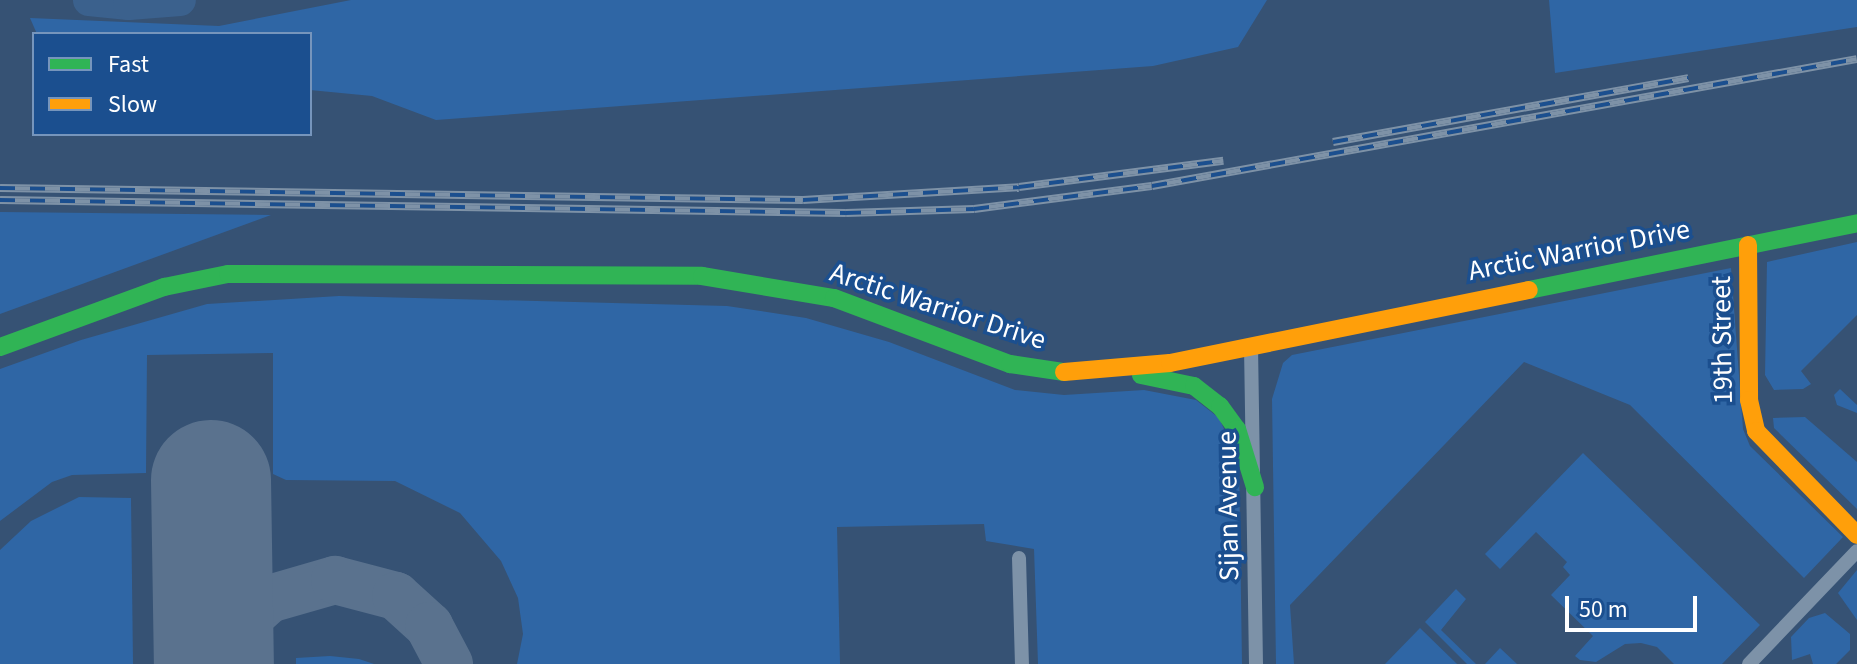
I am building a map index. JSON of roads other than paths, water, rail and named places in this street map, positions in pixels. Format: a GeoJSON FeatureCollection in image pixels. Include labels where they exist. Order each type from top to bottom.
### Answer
{"type":"FeatureCollection","features":[{"type":"Feature","properties":{"kind":"main road","name":"Arctic Warrior Drive"},"geometry":{"type":"LineString","coordinates":[[0,347],[164,287],[228,274],[702,276],[834,298],[1010,364],[1052,373],[1108,371],[1251,346],[1857,223]]}},
{"type":"Feature","properties":{"kind":"main road","name":"19th Street"},"geometry":{"type":"LineString","coordinates":[[1748,245],[1749,400],[1756,431],[1857,535]]}},
{"type":"Feature","properties":{"kind":"main road"},"geometry":{"type":"LineString","coordinates":[[1108,371],[1194,386],[1220,406],[1237,429],[1255,487]]}},
{"type":"Feature","properties":{"kind":"street","name":"Sijan Avenue"},"geometry":{"type":"LineString","coordinates":[[1251,346],[1256,664]]}},
{"type":"Feature","properties":{"kind":"street"},"geometry":{"type":"LineString","coordinates":[[1749,664],[1857,551]]}},
{"type":"Feature","properties":{"kind":"street"},"geometry":{"type":"LineString","coordinates":[[1019,558],[1022,664]]}},
{"type":"Feature","properties":{"kind":"waterway"},"geometry":{"type":"LineString","coordinates":[[89,0],[129,4],[180,0]]}},
{"type":"Feature","properties":{"kind":"railway"},"geometry":{"type":"LineString","coordinates":[[0,200],[846,213],[974,209],[1152,186],[1857,59]]}},
{"type":"Feature","properties":{"kind":"railway"},"geometry":{"type":"LineString","coordinates":[[1333,142],[1688,78]]}},
{"type":"Feature","properties":{"kind":"railway"},"geometry":{"type":"LineString","coordinates":[[0,188],[803,200],[1019,187],[1223,161]]}}]}
